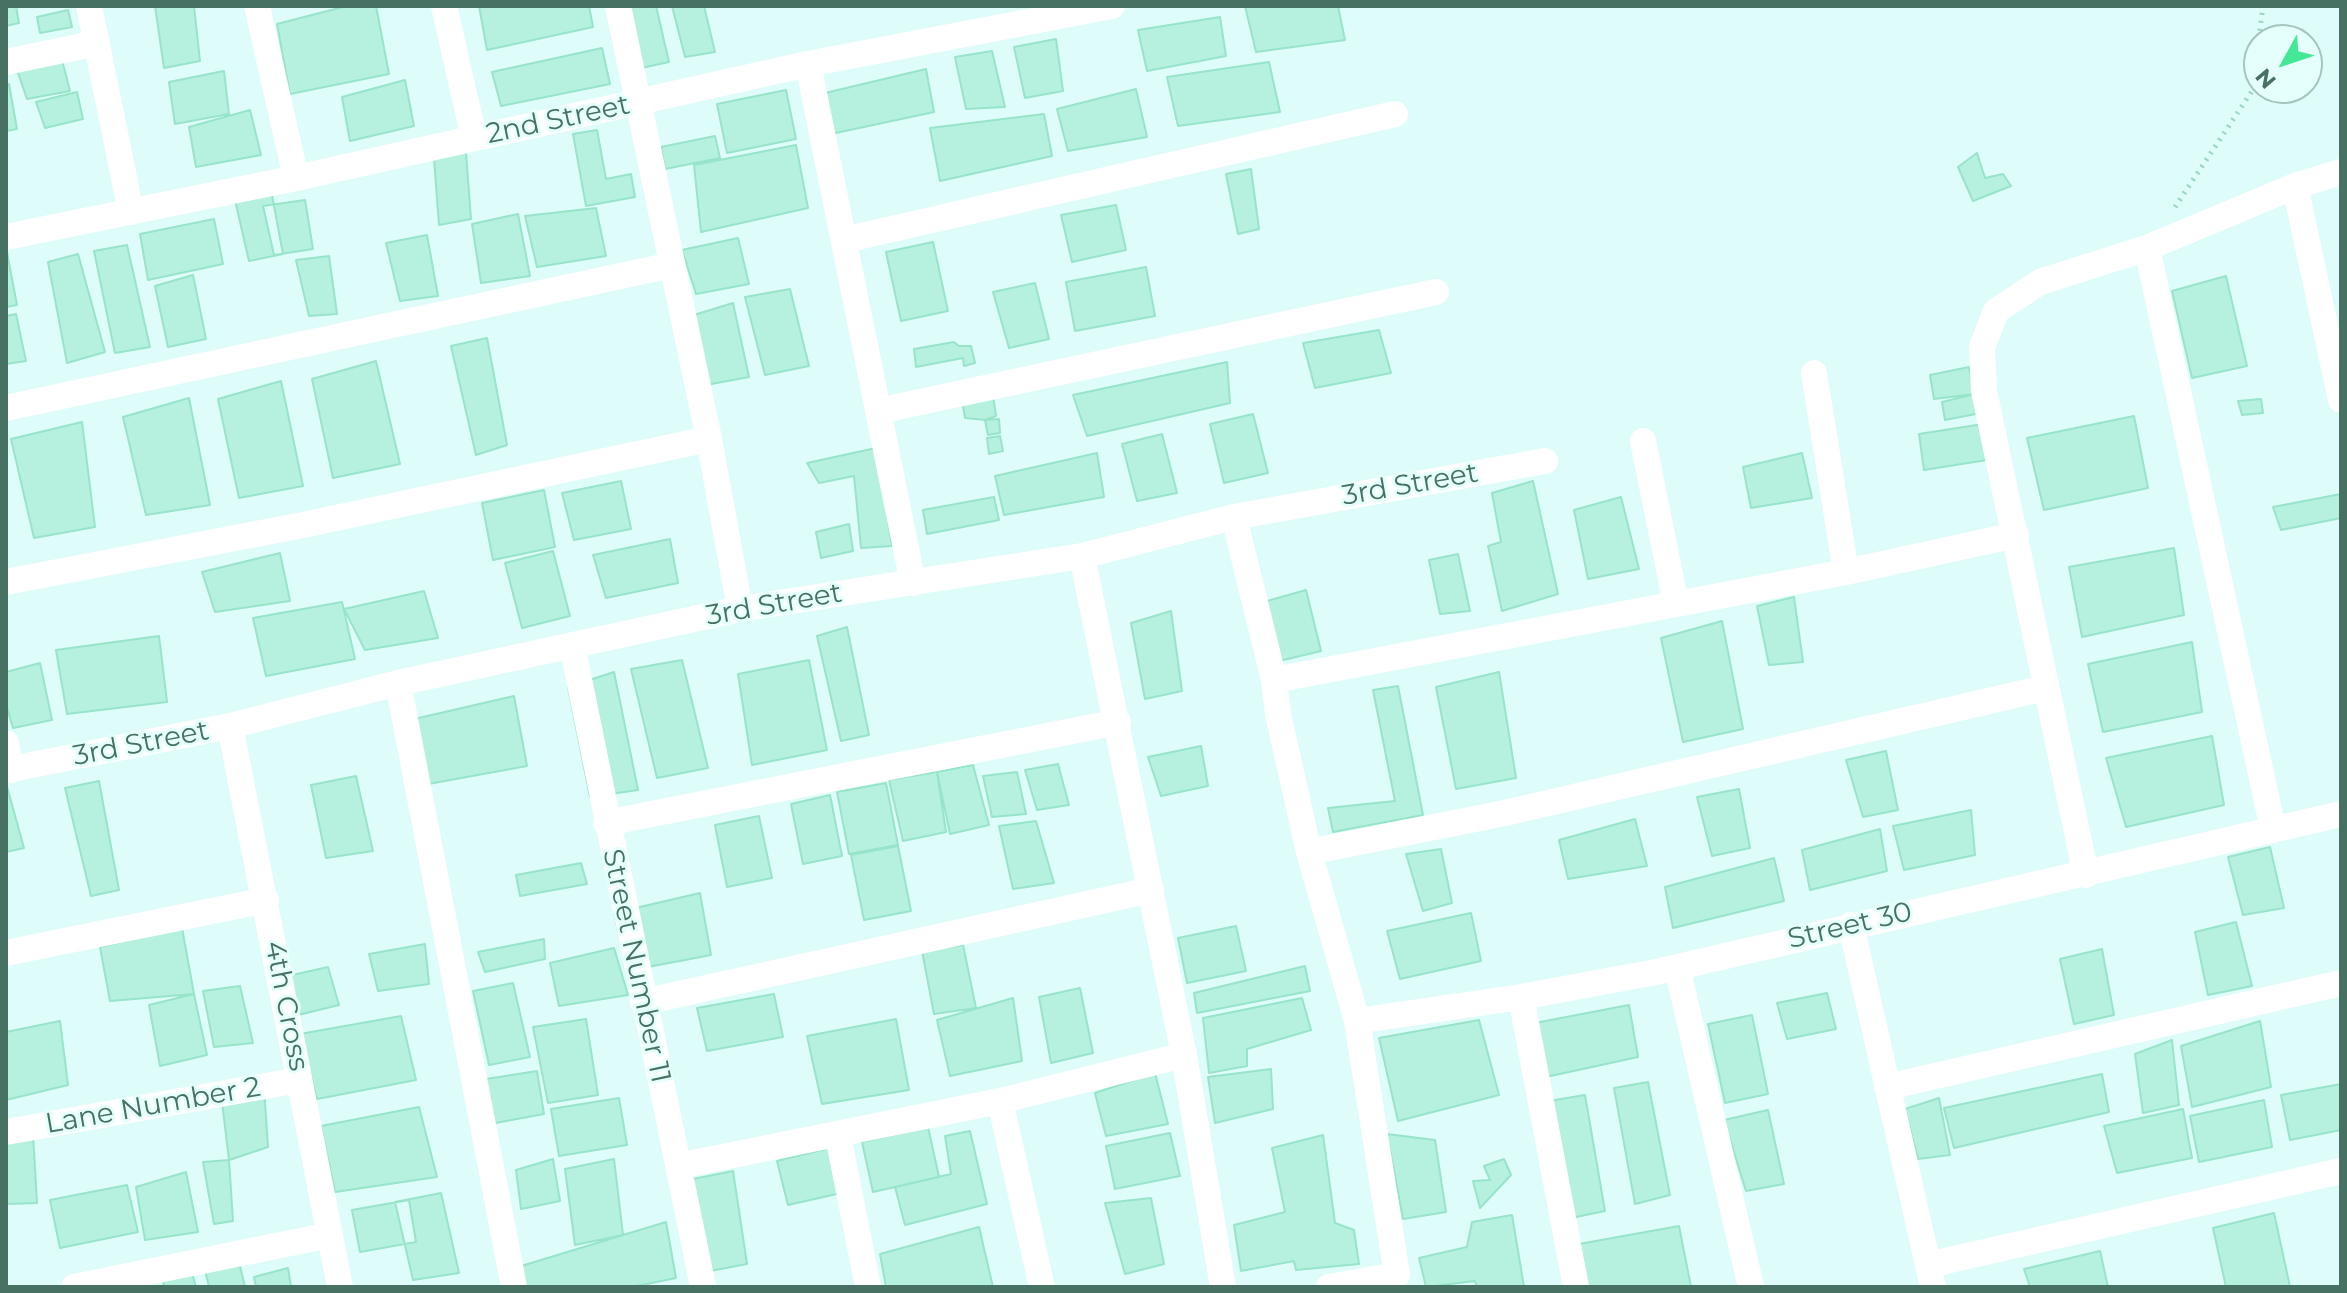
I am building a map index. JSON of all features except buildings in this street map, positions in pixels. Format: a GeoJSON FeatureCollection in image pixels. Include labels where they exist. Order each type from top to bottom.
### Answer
{"type":"FeatureCollection","features":[{"type":"Feature","properties":{"kind":"street"},"geometry":{"type":"LineString","coordinates":[[89,6],[131,212]]}},
{"type":"Feature","properties":{"kind":"street"},"geometry":{"type":"LineString","coordinates":[[257,6],[296,178]]}},
{"type":"Feature","properties":{"kind":"street"},"geometry":{"type":"LineString","coordinates":[[444,6],[474,138]]}},
{"type":"Feature","properties":{"kind":"street"},"geometry":{"type":"LineString","coordinates":[[618,6],[709,439],[740,609]]}},
{"type":"Feature","properties":{"kind":"street","name":"2nd Street"},"geometry":{"type":"LineString","coordinates":[[6,237],[296,178],[808,64],[1112,6]]}},
{"type":"Feature","properties":{"kind":"street"},"geometry":{"type":"LineString","coordinates":[[6,62],[97,43]]}},
{"type":"Feature","properties":{"kind":"street"},"geometry":{"type":"LineString","coordinates":[[808,64],[913,583]]}},
{"type":"Feature","properties":{"kind":"street"},"geometry":{"type":"LineString","coordinates":[[844,240],[1395,114]]}},
{"type":"Feature","properties":{"kind":"street"},"geometry":{"type":"LineString","coordinates":[[2086,875],[1984,391],[1982,347],[1996,311],[2040,282],[2147,248],[2295,186],[2341,172]]}},
{"type":"Feature","properties":{"kind":"street"},"geometry":{"type":"LineString","coordinates":[[2295,186],[2341,400]]}},
{"type":"Feature","properties":{"kind":"street"},"geometry":{"type":"LineString","coordinates":[[2147,248],[2273,829]]}},
{"type":"Feature","properties":{"kind":"street"},"geometry":{"type":"LineString","coordinates":[[6,408],[672,265]]}},
{"type":"Feature","properties":{"kind":"street"},"geometry":{"type":"LineString","coordinates":[[878,411],[1436,292]]}},
{"type":"Feature","properties":{"kind":"street"},"geometry":{"type":"LineString","coordinates":[[1814,373],[1846,572]]}},
{"type":"Feature","properties":{"kind":"street"},"geometry":{"type":"LineString","coordinates":[[6,582],[303,525],[709,439]]}},
{"type":"Feature","properties":{"kind":"street"},"geometry":{"type":"LineString","coordinates":[[1643,441],[1676,604]]}},
{"type":"Feature","properties":{"kind":"street","name":"3rd Street"},"geometry":{"type":"LineString","coordinates":[[8,770],[230,726],[398,683],[740,609],[1082,556],[1234,517],[1545,461]]}},
{"type":"Feature","properties":{"kind":"street"},"geometry":{"type":"LineString","coordinates":[[1234,517],[1274,680],[1278,714],[1309,852],[1357,1021],[1398,1281],[1329,1287]]}},
{"type":"Feature","properties":{"kind":"street"},"geometry":{"type":"LineString","coordinates":[[1274,680],[1846,572],[2016,535]]}},
{"type":"Feature","properties":{"kind":"street"},"geometry":{"type":"LineString","coordinates":[[1082,556],[1184,1055],[1223,1287]]}},
{"type":"Feature","properties":{"kind":"street","name":"Street Number 11"},"geometry":{"type":"LineString","coordinates":[[572,645],[703,1287]]}},
{"type":"Feature","properties":{"kind":"street"},"geometry":{"type":"LineString","coordinates":[[398,683],[514,1287]]}},
{"type":"Feature","properties":{"kind":"street"},"geometry":{"type":"LineString","coordinates":[[1309,852],[1521,809],[2045,688]]}},
{"type":"Feature","properties":{"kind":"street"},"geometry":{"type":"LineString","coordinates":[[606,823],[1118,722]]}},
{"type":"Feature","properties":{"kind":"street","name":"4th Cross"},"geometry":{"type":"LineString","coordinates":[[230,726],[340,1287]]}},
{"type":"Feature","properties":{"kind":"street"},"geometry":{"type":"LineString","coordinates":[[6,743],[8,770]]}},
{"type":"Feature","properties":{"kind":"street","name":"Street 30"},"geometry":{"type":"LineString","coordinates":[[1357,1021],[1521,997],[1677,967],[2341,814]]}},
{"type":"Feature","properties":{"kind":"street"},"geometry":{"type":"LineString","coordinates":[[643,1002],[1151,890]]}},
{"type":"Feature","properties":{"kind":"street"},"geometry":{"type":"LineString","coordinates":[[6,953],[266,900]]}},
{"type":"Feature","properties":{"kind":"street"},"geometry":{"type":"LineString","coordinates":[[1851,925],[1930,1276],[2341,1171]]}},
{"type":"Feature","properties":{"kind":"street"},"geometry":{"type":"LineString","coordinates":[[1677,967],[1751,1287]]}},
{"type":"Feature","properties":{"kind":"street"},"geometry":{"type":"LineString","coordinates":[[1887,1087],[2341,983]]}},
{"type":"Feature","properties":{"kind":"street"},"geometry":{"type":"LineString","coordinates":[[1521,997],[1576,1287]]}},
{"type":"Feature","properties":{"kind":"street"},"geometry":{"type":"LineString","coordinates":[[678,1166],[1000,1101],[1184,1055]]}},
{"type":"Feature","properties":{"kind":"street","name":"Lane Number 2"},"geometry":{"type":"LineString","coordinates":[[6,1132],[299,1080]]}},
{"type":"Feature","properties":{"kind":"street"},"geometry":{"type":"LineString","coordinates":[[1000,1101],[1042,1287]]}},
{"type":"Feature","properties":{"kind":"street"},"geometry":{"type":"LineString","coordinates":[[838,1136],[868,1287]]}},
{"type":"Feature","properties":{"kind":"street"},"geometry":{"type":"LineString","coordinates":[[74,1287],[330,1235]]}},
{"type":"Feature","properties":{"kind":"path"},"geometry":{"type":"LineString","coordinates":[[2174,209],[2252,91],[2263,6]]}}]}
